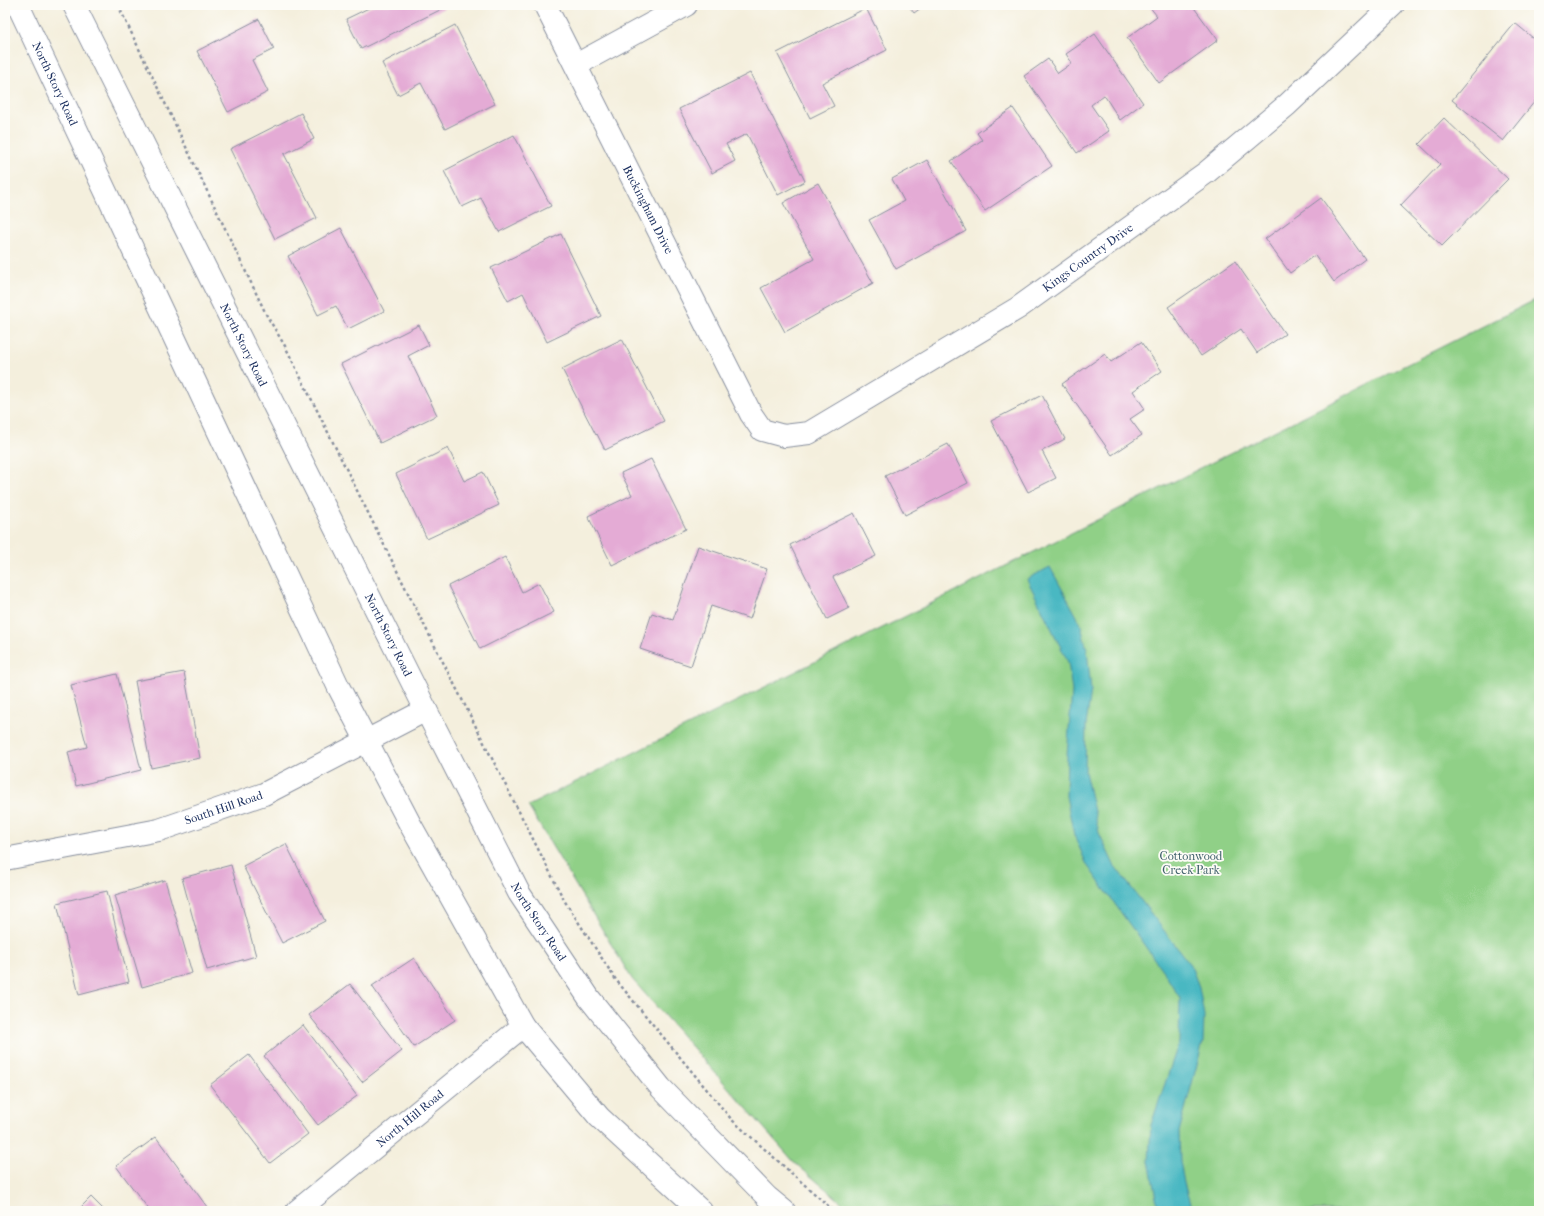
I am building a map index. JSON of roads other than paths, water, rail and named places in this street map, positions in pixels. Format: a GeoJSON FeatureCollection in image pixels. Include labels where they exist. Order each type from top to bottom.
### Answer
{"type":"FeatureCollection","features":[{"type":"Feature","properties":{"kind":"main road","name":"North Story Road"},"geometry":{"type":"LineString","coordinates":[[18,5],[340,688],[410,824],[523,1026],[599,1117],[701,1211]]}},
{"type":"Feature","properties":{"kind":"main road","name":"North Story Road"},"geometry":{"type":"LineString","coordinates":[[74,5],[426,710],[519,892],[589,998],[661,1088],[767,1197],[784,1211]]}},
{"type":"Feature","properties":{"kind":"main road","name":"Buckingham Drive"},"geometry":{"type":"LineString","coordinates":[[545,5],[751,414]]}},
{"type":"Feature","properties":{"kind":"main road"},"geometry":{"type":"LineString","coordinates":[[576,65],[686,5]]}},
{"type":"Feature","properties":{"kind":"main road","name":"Kings Country Drive"},"geometry":{"type":"LineString","coordinates":[[751,414],[762,430],[784,436],[809,433],[1018,308],[1207,172],[1287,105],[1393,5]]}},
{"type":"Feature","properties":{"kind":"main road","name":"South Hill Road"},"geometry":{"type":"LineString","coordinates":[[5,859],[160,830],[264,794],[368,742],[426,710]]}},
{"type":"Feature","properties":{"kind":"main road","name":"North Hill Road"},"geometry":{"type":"LineString","coordinates":[[297,1211],[523,1026]]}},
{"type":"Feature","properties":{"kind":"water"},"geometry":{"type":"Polygon","coordinates":[[[1050,567],[1080,622],[1087,650],[1091,690],[1086,725],[1085,772],[1099,833],[1114,865],[1191,966],[1199,987],[1204,1016],[1203,1042],[1179,1132],[1180,1161],[1184,1183],[1192,1211],[1161,1211],[1156,1198],[1149,1161],[1151,1125],[1179,1042],[1180,998],[1165,974],[1087,865],[1074,835],[1066,796],[1067,756],[1072,691],[1068,662],[1027,579],[1050,567]]]}},
{"type":"Feature","properties":{"kind":"park label","name":"Cottonwood Creek Park"},"geometry":{"type":"Point","coordinates":[1191,863]}}]}
